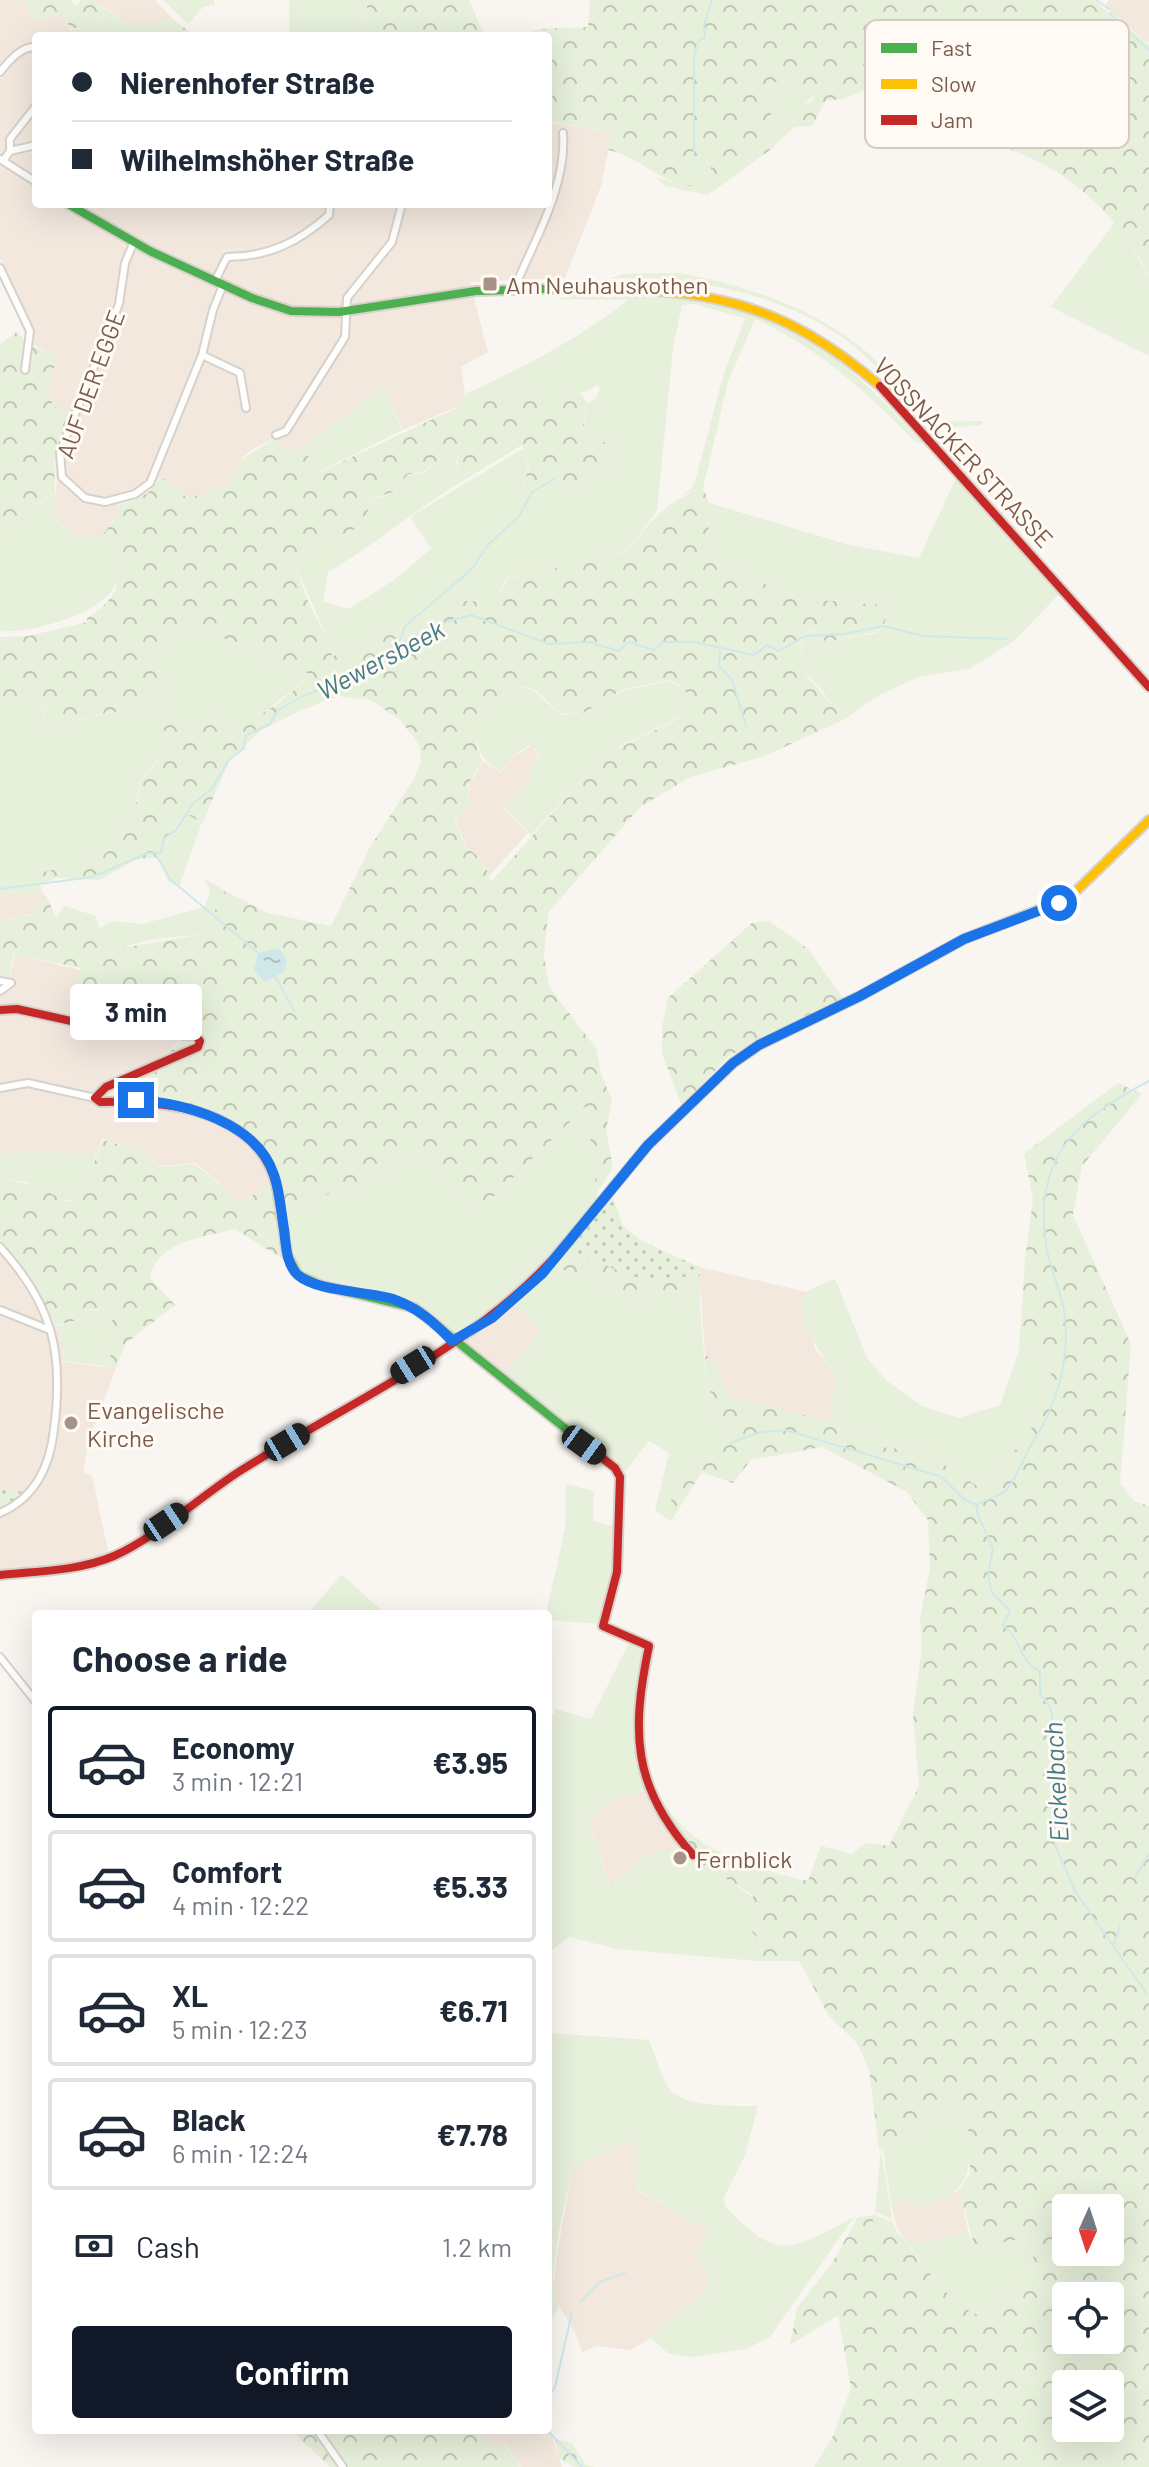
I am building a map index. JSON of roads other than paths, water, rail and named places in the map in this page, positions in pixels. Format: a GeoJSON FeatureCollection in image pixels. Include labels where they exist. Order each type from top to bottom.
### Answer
{"type":"FeatureCollection","features":[{"type":"Feature","properties":{"kind":"street"},"geometry":{"type":"LineString","coordinates":[[0,72],[15,56],[32,47]]}},
{"type":"Feature","properties":{"kind":"street"},"geometry":{"type":"LineString","coordinates":[[10,151],[10,139],[32,111]]}},
{"type":"Feature","properties":{"kind":"street"},"geometry":{"type":"LineString","coordinates":[[552,197],[565,154],[563,133]]}},
{"type":"Feature","properties":{"kind":"street"},"geometry":{"type":"LineString","coordinates":[[32,146],[10,151],[2,160],[32,179]]}},
{"type":"Feature","properties":{"kind":"street","name":"VOSSNACKER STRASSE"},"geometry":{"type":"LineString","coordinates":[[74,208],[133,244],[286,310],[347,311],[442,294],[514,289],[646,287],[705,292],[766,312],[830,346],[879,385],[1149,687]]}},
{"type":"Feature","properties":{"kind":"street"},"geometry":{"type":"LineString","coordinates":[[219,283],[227,257],[264,253],[299,239],[329,215],[330,208]]}},
{"type":"Feature","properties":{"kind":"street"},"geometry":{"type":"LineString","coordinates":[[276,435],[286,431],[345,337],[347,298],[392,242],[401,208]]}},
{"type":"Feature","properties":{"kind":"street"},"geometry":{"type":"LineString","coordinates":[[514,289],[548,208]]}},
{"type":"Feature","properties":{"kind":"street","name":"AUF DER EGGE"},"geometry":{"type":"LineString","coordinates":[[133,244],[125,263],[119,304],[60,452],[59,467],[69,487],[88,499],[105,502],[135,494],[150,483],[202,355],[219,283]]}},
{"type":"Feature","properties":{"kind":"street"},"geometry":{"type":"LineString","coordinates":[[0,268],[30,331],[25,370]]}},
{"type":"Feature","properties":{"kind":"street"},"geometry":{"type":"LineString","coordinates":[[202,355],[240,373],[246,408]]}},
{"type":"Feature","properties":{"kind":"street"},"geometry":{"type":"LineString","coordinates":[[0,1575],[106,1561],[239,1472],[492,1318],[542,1274],[648,1145],[733,1063],[759,1045],[860,996],[964,939],[1069,898],[1149,820]]}},
{"type":"Feature","properties":{"kind":"street"},"geometry":{"type":"LineString","coordinates":[[0,981],[11,983],[0,991]]}},
{"type":"Feature","properties":{"kind":"street"},"geometry":{"type":"LineString","coordinates":[[0,1010],[17,1009],[130,1031],[196,1036],[200,1041],[198,1047],[106,1087],[95,1098]]}},
{"type":"Feature","properties":{"kind":"street"},"geometry":{"type":"LineString","coordinates":[[0,1088],[28,1083],[95,1098],[100,1102],[161,1102],[186,1107],[230,1127],[260,1151],[274,1175],[290,1262],[298,1275],[313,1282],[390,1298],[415,1308],[452,1341],[618,1472],[617,1572],[603,1626],[649,1646],[637,1701],[636,1748],[655,1808],[693,1855]]}},
{"type":"Feature","properties":{"kind":"street"},"geometry":{"type":"LineString","coordinates":[[0,1247],[26,1276],[50,1330],[60,1382],[52,1448],[32,1491],[17,1506],[0,1513]]}},
{"type":"Feature","properties":{"kind":"street"},"geometry":{"type":"LineString","coordinates":[[0,1310],[50,1330]]}},
{"type":"Feature","properties":{"kind":"street"},"geometry":{"type":"LineString","coordinates":[[0,1657],[32,1697]]}},
{"type":"Feature","properties":{"kind":"street"},"geometry":{"type":"LineString","coordinates":[[320,2434],[343,2467]]}},
{"type":"Feature","properties":{"kind":"water"},"geometry":{"type":"Polygon","coordinates":[[[279,948],[287,961],[284,972],[264,982],[254,969],[258,953],[279,948]]]}},
{"type":"Feature","properties":{"kind":"waterway"},"geometry":{"type":"LineString","coordinates":[[694,156],[694,57],[698,42],[705,37],[704,26],[712,0]]}},
{"type":"Feature","properties":{"kind":"waterway"},"geometry":{"type":"LineString","coordinates":[[1096,0],[1109,9]]}},
{"type":"Feature","properties":{"kind":"waterway"},"geometry":{"type":"LineString","coordinates":[[1110,13],[1117,20]]}},
{"type":"Feature","properties":{"kind":"waterway"},"geometry":{"type":"LineString","coordinates":[[1129,31],[1149,50]]}},
{"type":"Feature","properties":{"kind":"waterway"},"geometry":{"type":"LineString","coordinates":[[399,643],[405,626],[472,569],[488,545],[519,516],[532,492],[554,479]]}},
{"type":"Feature","properties":{"kind":"waterway","name":"Wewersbeek"},"geometry":{"type":"LineString","coordinates":[[0,889],[92,877],[148,853],[161,853],[164,838],[176,830],[192,805],[213,787],[229,760],[244,748],[246,735],[270,724],[278,710],[305,695],[351,679],[379,661],[388,649],[449,621],[471,615],[549,644],[589,642],[619,651],[628,642],[654,650],[663,642],[694,642],[754,655],[767,645],[779,651],[805,636],[844,634],[883,626],[923,636],[1007,639]]}},
{"type":"Feature","properties":{"kind":"waterway"},"geometry":{"type":"LineString","coordinates":[[720,651],[719,666],[732,680],[746,726]]}},
{"type":"Feature","properties":{"kind":"waterway"},"geometry":{"type":"LineString","coordinates":[[156,855],[170,879],[258,953]]}},
{"type":"Feature","properties":{"kind":"waterway"},"geometry":{"type":"LineString","coordinates":[[274,974],[294,1011]]}},
{"type":"Feature","properties":{"kind":"waterway"},"geometry":{"type":"LineString","coordinates":[[978,1504],[1002,1493],[1013,1481],[1049,1412],[1060,1380],[1066,1328],[1060,1294],[1047,1253],[1044,1214],[1046,1188],[1054,1164],[1065,1144],[1081,1126],[1100,1110],[1149,1081]]}},
{"type":"Feature","properties":{"kind":"waterway","name":"Eickelbach"},"geometry":{"type":"LineString","coordinates":[[730,1443],[761,1432],[786,1430],[942,1477],[965,1500],[977,1505],[977,1513],[993,1549],[988,1576],[992,1593],[1010,1611],[1003,1625],[1014,1637],[1027,1661],[1040,1672],[1040,1694],[1052,1714],[1049,1728],[1058,1769],[1053,1784],[1055,1845],[1076,1893],[1147,1994]]}},
{"type":"Feature","properties":{"kind":"waterway"},"geometry":{"type":"LineString","coordinates":[[1136,1876],[1149,1854]]}},
{"type":"Feature","properties":{"kind":"waterway"},"geometry":{"type":"LineString","coordinates":[[1114,1944],[1120,1926]]}},
{"type":"Feature","properties":{"kind":"waterway"},"geometry":{"type":"LineString","coordinates":[[580,2302],[600,2282],[625,2273]]}},
{"type":"Feature","properties":{"kind":"waterway"},"geometry":{"type":"LineString","coordinates":[[552,2391],[572,2312]]}},
{"type":"Feature","properties":{"kind":"waterway"},"geometry":{"type":"LineString","coordinates":[[551,2434],[582,2467]]}},
{"type":"Feature","properties":{"kind":"place","name":"Am Neuhauskothen"},"geometry":{"type":"Point","coordinates":[490,284]}},
{"type":"Feature","properties":{"kind":"place","name":"Evangelische Kirche"},"geometry":{"type":"Point","coordinates":[71,1423]}},
{"type":"Feature","properties":{"kind":"place","name":"Fernblick"},"geometry":{"type":"Point","coordinates":[680,1858]}}]}
